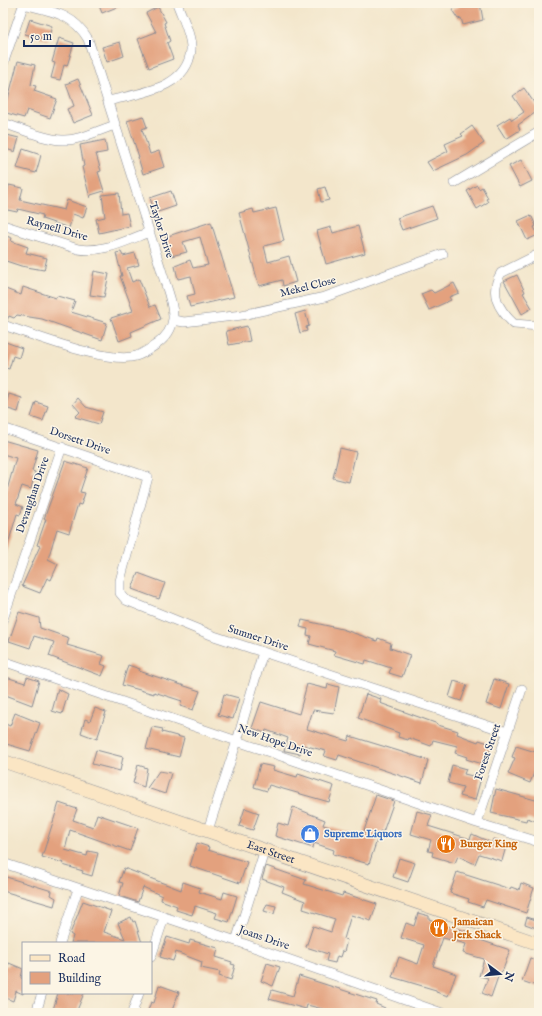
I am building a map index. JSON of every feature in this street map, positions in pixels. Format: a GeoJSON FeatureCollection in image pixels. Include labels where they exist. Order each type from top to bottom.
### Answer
{"type":"FeatureCollection","features":[{"type":"Feature","properties":{"kind":"main road","name":"East Street"},"geometry":{"type":"LineString","coordinates":[[3,761],[265,849],[539,944]]}},
{"type":"Feature","properties":{"kind":"street"},"geometry":{"type":"LineString","coordinates":[[3,64],[23,3]]}},
{"type":"Feature","properties":{"kind":"street","name":"Taylor Drive"},"geometry":{"type":"LineString","coordinates":[[23,3],[66,16],[82,29],[88,39],[171,304],[173,320]]}},
{"type":"Feature","properties":{"kind":"street"},"geometry":{"type":"LineString","coordinates":[[108,101],[156,88],[174,80],[182,74],[191,50],[177,3]]}},
{"type":"Feature","properties":{"kind":"street"},"geometry":{"type":"LineString","coordinates":[[3,123],[49,138],[63,140],[78,137],[115,125]]}},
{"type":"Feature","properties":{"kind":"street"},"geometry":{"type":"LineString","coordinates":[[454,183],[539,132]]}},
{"type":"Feature","properties":{"kind":"street","name":"Raynell Drive"},"geometry":{"type":"LineString","coordinates":[[3,225],[78,249],[91,251],[103,249],[149,232]]}},
{"type":"Feature","properties":{"kind":"street","name":"Mekel Close"},"geometry":{"type":"LineString","coordinates":[[173,320],[184,322],[242,315],[325,297],[443,254]]}},
{"type":"Feature","properties":{"kind":"street"},"geometry":{"type":"LineString","coordinates":[[539,254],[500,273],[494,289],[500,306],[514,324],[539,326]]}},
{"type":"Feature","properties":{"kind":"street"},"geometry":{"type":"LineString","coordinates":[[3,325],[101,356],[124,358],[136,356],[160,342],[169,332],[173,320]]}},
{"type":"Feature","properties":{"kind":"street","name":"Dorsett Drive"},"geometry":{"type":"LineString","coordinates":[[3,428],[148,477]]}},
{"type":"Feature","properties":{"kind":"street","name":"Devaughan Drive"},"geometry":{"type":"LineString","coordinates":[[3,619],[62,447]]}},
{"type":"Feature","properties":{"kind":"street","name":"Sumner Drive"},"geometry":{"type":"LineString","coordinates":[[148,477],[122,571],[120,593],[126,600],[214,636],[507,732]]}},
{"type":"Feature","properties":{"kind":"street"},"geometry":{"type":"LineString","coordinates":[[208,830],[237,741],[262,652]]}},
{"type":"Feature","properties":{"kind":"street","name":"New Hope Drive"},"geometry":{"type":"LineString","coordinates":[[3,661],[476,823],[539,842]]}},
{"type":"Feature","properties":{"kind":"street","name":"Forest Street"},"geometry":{"type":"LineString","coordinates":[[476,823],[522,689]]}},
{"type":"Feature","properties":{"kind":"street"},"geometry":{"type":"LineString","coordinates":[[236,941],[265,849]]}},
{"type":"Feature","properties":{"kind":"street","name":"Joans Drive"},"geometry":{"type":"LineString","coordinates":[[3,864],[236,941],[442,1013]]}},
{"type":"Feature","properties":{"kind":"street"},"geometry":{"type":"LineString","coordinates":[[60,942],[78,889]]}},
{"type":"Feature","properties":{"kind":"street"},"geometry":{"type":"LineString","coordinates":[[152,954],[164,918]]}},
{"type":"Feature","properties":{"kind":"street"},"geometry":{"type":"LineString","coordinates":[[36,1013],[42,994]]}},
{"type":"Feature","properties":{"kind":"street"},"geometry":{"type":"LineString","coordinates":[[132,1013],[139,994]]}},
{"type":"Feature","properties":{"kind":"building"},"geometry":{"type":"Polygon","coordinates":[[[98,3],[127,3],[102,13],[98,3]]]}},
{"type":"Feature","properties":{"kind":"building"},"geometry":{"type":"Polygon","coordinates":[[[463,3],[480,3],[483,20],[463,25],[461,18],[458,19],[452,10],[463,3]]]}},
{"type":"Feature","properties":{"kind":"building"},"geometry":{"type":"Polygon","coordinates":[[[158,7],[166,22],[164,23],[170,41],[167,43],[173,59],[149,68],[138,39],[156,32],[146,13],[158,7]]]}},
{"type":"Feature","properties":{"kind":"building"},"geometry":{"type":"Polygon","coordinates":[[[30,19],[52,26],[48,40],[25,34],[30,19]]]}},
{"type":"Feature","properties":{"kind":"building"},"geometry":{"type":"Polygon","coordinates":[[[59,38],[74,43],[67,66],[64,65],[60,80],[51,78],[55,63],[52,62],[59,38]]]}},
{"type":"Feature","properties":{"kind":"building"},"geometry":{"type":"Polygon","coordinates":[[[120,42],[124,56],[107,62],[102,47],[120,42]]]}},
{"type":"Feature","properties":{"kind":"building"},"geometry":{"type":"Polygon","coordinates":[[[18,61],[35,65],[31,85],[36,86],[34,91],[57,99],[50,118],[27,110],[24,118],[3,112],[3,97],[8,99],[18,61]]]}},
{"type":"Feature","properties":{"kind":"building"},"geometry":{"type":"Polygon","coordinates":[[[78,79],[93,115],[73,123],[67,109],[74,106],[66,84],[78,79]]]}},
{"type":"Feature","properties":{"kind":"building"},"geometry":{"type":"Polygon","coordinates":[[[524,88],[539,110],[518,125],[520,130],[506,139],[497,125],[510,117],[512,120],[524,112],[513,96],[524,88]]]}},
{"type":"Feature","properties":{"kind":"building"},"geometry":{"type":"Polygon","coordinates":[[[143,116],[147,127],[142,129],[150,154],[159,151],[164,167],[143,174],[127,121],[143,116]]]}},
{"type":"Feature","properties":{"kind":"building"},"geometry":{"type":"Polygon","coordinates":[[[472,126],[484,143],[467,155],[433,171],[427,162],[448,151],[445,144],[463,136],[461,134],[472,126]]]}},
{"type":"Feature","properties":{"kind":"building"},"geometry":{"type":"Polygon","coordinates":[[[3,134],[19,138],[15,152],[3,148],[3,134]]]}},
{"type":"Feature","properties":{"kind":"building"},"geometry":{"type":"Polygon","coordinates":[[[105,140],[107,152],[96,154],[101,171],[98,172],[104,191],[91,195],[90,198],[82,167],[84,166],[80,145],[105,140]]]}},
{"type":"Feature","properties":{"kind":"building"},"geometry":{"type":"Polygon","coordinates":[[[23,149],[41,155],[36,173],[17,168],[23,149]]]}},
{"type":"Feature","properties":{"kind":"building"},"geometry":{"type":"Polygon","coordinates":[[[521,160],[532,181],[520,187],[509,166],[521,160]]]}},
{"type":"Feature","properties":{"kind":"building"},"geometry":{"type":"Polygon","coordinates":[[[9,185],[23,188],[20,200],[64,210],[67,200],[87,207],[83,218],[73,214],[69,228],[42,219],[43,215],[18,209],[17,212],[3,209],[9,185]]]}},
{"type":"Feature","properties":{"kind":"building"},"geometry":{"type":"Polygon","coordinates":[[[477,185],[479,189],[482,187],[488,198],[486,199],[488,202],[477,209],[467,191],[477,185]]]}},
{"type":"Feature","properties":{"kind":"building"},"geometry":{"type":"Polygon","coordinates":[[[325,187],[329,200],[321,202],[318,189],[325,187]]]}},
{"type":"Feature","properties":{"kind":"building"},"geometry":{"type":"Polygon","coordinates":[[[171,191],[176,206],[155,213],[150,198],[171,191]]]}},
{"type":"Feature","properties":{"kind":"building"},"geometry":{"type":"Polygon","coordinates":[[[119,193],[121,214],[127,213],[130,226],[99,233],[96,219],[105,217],[102,195],[119,193]]]}},
{"type":"Feature","properties":{"kind":"building"},"geometry":{"type":"Polygon","coordinates":[[[432,206],[437,218],[402,230],[397,218],[432,206]]]}},
{"type":"Feature","properties":{"kind":"building"},"geometry":{"type":"Polygon","coordinates":[[[276,208],[284,241],[264,246],[268,262],[289,256],[296,282],[283,286],[282,280],[259,286],[239,213],[253,209],[254,213],[276,208]]]}},
{"type":"Feature","properties":{"kind":"building"},"geometry":{"type":"Polygon","coordinates":[[[529,216],[532,217],[536,226],[534,227],[538,235],[527,240],[518,221],[529,216]]]}},
{"type":"Feature","properties":{"kind":"building"},"geometry":{"type":"Polygon","coordinates":[[[211,222],[234,297],[190,307],[187,296],[195,294],[191,276],[178,279],[175,266],[190,260],[193,268],[208,265],[200,237],[183,242],[187,252],[171,256],[165,237],[211,222]]]}},
{"type":"Feature","properties":{"kind":"building"},"geometry":{"type":"Polygon","coordinates":[[[358,226],[365,253],[326,264],[317,231],[331,227],[333,233],[358,226]]]}},
{"type":"Feature","properties":{"kind":"building"},"geometry":{"type":"Polygon","coordinates":[[[3,235],[12,238],[11,241],[28,247],[26,253],[47,258],[44,270],[21,266],[3,260],[3,235]]]}},
{"type":"Feature","properties":{"kind":"building"},"geometry":{"type":"Polygon","coordinates":[[[121,252],[123,256],[135,253],[139,265],[127,268],[132,282],[139,279],[150,307],[155,305],[161,319],[131,332],[132,336],[119,341],[111,318],[133,311],[120,276],[122,276],[116,253],[121,252]]]}},
{"type":"Feature","properties":{"kind":"building"},"geometry":{"type":"Polygon","coordinates":[[[94,271],[109,274],[104,297],[90,295],[94,271]]]}},
{"type":"Feature","properties":{"kind":"building"},"geometry":{"type":"Polygon","coordinates":[[[517,275],[525,292],[523,293],[532,308],[522,314],[504,281],[517,275]]]}},
{"type":"Feature","properties":{"kind":"building"},"geometry":{"type":"Polygon","coordinates":[[[454,283],[459,293],[449,297],[451,300],[429,310],[421,294],[431,290],[434,293],[454,283]]]}},
{"type":"Feature","properties":{"kind":"building"},"geometry":{"type":"Polygon","coordinates":[[[23,287],[56,298],[57,296],[75,301],[71,312],[107,323],[102,340],[42,319],[17,315],[14,318],[9,316],[7,320],[3,319],[3,288],[21,295],[23,287]]]}},
{"type":"Feature","properties":{"kind":"building"},"geometry":{"type":"Polygon","coordinates":[[[305,311],[309,326],[306,327],[307,331],[300,333],[295,314],[305,311]]]}},
{"type":"Feature","properties":{"kind":"building"},"geometry":{"type":"Polygon","coordinates":[[[247,326],[250,341],[229,345],[226,331],[247,326]]]}},
{"type":"Feature","properties":{"kind":"building"},"geometry":{"type":"Polygon","coordinates":[[[3,341],[22,348],[19,358],[13,356],[9,369],[3,367],[6,353],[3,352],[3,341]]]}},
{"type":"Feature","properties":{"kind":"building"},"geometry":{"type":"Polygon","coordinates":[[[9,394],[22,398],[18,412],[5,408],[9,394]]]}},
{"type":"Feature","properties":{"kind":"building"},"geometry":{"type":"Polygon","coordinates":[[[78,398],[86,407],[103,412],[99,424],[75,417],[80,412],[73,404],[78,398]]]}},
{"type":"Feature","properties":{"kind":"building"},"geometry":{"type":"Polygon","coordinates":[[[36,402],[48,406],[43,421],[31,417],[36,402]]]}},
{"type":"Feature","properties":{"kind":"building"},"geometry":{"type":"Polygon","coordinates":[[[3,440],[38,450],[32,471],[35,472],[31,489],[22,486],[16,504],[23,507],[20,515],[17,514],[5,554],[3,554],[3,488],[7,490],[16,458],[3,454],[3,440]]]}},
{"type":"Feature","properties":{"kind":"building"},"geometry":{"type":"Polygon","coordinates":[[[340,448],[356,452],[349,482],[333,478],[340,448]]]}},
{"type":"Feature","properties":{"kind":"building"},"geometry":{"type":"Polygon","coordinates":[[[65,461],[88,468],[80,492],[85,493],[81,505],[78,504],[69,533],[57,529],[48,559],[58,564],[51,580],[47,578],[40,593],[22,586],[40,546],[37,545],[46,519],[44,519],[65,461]]]}},
{"type":"Feature","properties":{"kind":"building"},"geometry":{"type":"Polygon","coordinates":[[[138,573],[165,583],[159,599],[132,589],[138,573]]]}},
{"type":"Feature","properties":{"kind":"building"},"geometry":{"type":"Polygon","coordinates":[[[19,612],[39,618],[40,628],[69,638],[67,645],[104,656],[101,664],[106,666],[102,676],[49,656],[54,642],[34,636],[30,648],[9,641],[19,612]]]}},
{"type":"Feature","properties":{"kind":"building"},"geometry":{"type":"Polygon","coordinates":[[[302,620],[342,629],[377,641],[378,638],[391,643],[390,648],[410,655],[402,677],[389,673],[391,668],[366,660],[365,664],[334,655],[335,651],[309,644],[311,636],[307,635],[308,629],[300,627],[302,620]]]}},
{"type":"Feature","properties":{"kind":"building"},"geometry":{"type":"Polygon","coordinates":[[[128,665],[140,669],[139,671],[200,691],[193,710],[180,706],[182,701],[154,692],[154,694],[122,685],[128,665]]]}},
{"type":"Feature","properties":{"kind":"building"},"geometry":{"type":"Polygon","coordinates":[[[3,676],[25,683],[27,677],[39,681],[32,705],[3,694],[3,676]]]}},
{"type":"Feature","properties":{"kind":"building"},"geometry":{"type":"Polygon","coordinates":[[[494,679],[509,684],[501,709],[486,704],[494,679]]]}},
{"type":"Feature","properties":{"kind":"building"},"geometry":{"type":"Polygon","coordinates":[[[454,681],[467,685],[461,701],[449,697],[454,681]]]}},
{"type":"Feature","properties":{"kind":"building"},"geometry":{"type":"Polygon","coordinates":[[[307,684],[327,689],[328,684],[339,687],[334,713],[313,710],[307,729],[348,741],[350,736],[428,760],[422,783],[339,755],[337,760],[324,756],[326,751],[303,745],[300,754],[284,751],[288,738],[266,730],[265,733],[252,728],[261,702],[299,714],[307,684]]]}},
{"type":"Feature","properties":{"kind":"building"},"geometry":{"type":"Polygon","coordinates":[[[58,689],[68,694],[62,714],[52,711],[58,689]]]}},
{"type":"Feature","properties":{"kind":"building"},"geometry":{"type":"Polygon","coordinates":[[[224,694],[239,698],[233,719],[218,715],[224,694]]]}},
{"type":"Feature","properties":{"kind":"building"},"geometry":{"type":"Polygon","coordinates":[[[366,694],[381,699],[380,703],[458,731],[457,734],[478,742],[479,740],[492,744],[486,765],[466,759],[467,757],[455,753],[457,746],[433,740],[431,746],[409,738],[408,740],[398,737],[399,733],[358,718],[366,694]]]}},
{"type":"Feature","properties":{"kind":"building"},"geometry":{"type":"Polygon","coordinates":[[[95,708],[106,712],[97,739],[81,733],[85,719],[90,721],[95,708]]]}},
{"type":"Feature","properties":{"kind":"building"},"geometry":{"type":"Polygon","coordinates":[[[15,713],[40,723],[30,751],[3,743],[3,723],[10,726],[15,713]]]}},
{"type":"Feature","properties":{"kind":"building"},"geometry":{"type":"Polygon","coordinates":[[[152,727],[163,729],[162,732],[184,738],[179,757],[146,749],[152,727]]]}},
{"type":"Feature","properties":{"kind":"building"},"geometry":{"type":"Polygon","coordinates":[[[516,746],[539,753],[537,758],[539,759],[539,766],[537,765],[530,783],[508,774],[515,758],[512,757],[516,746]]]}},
{"type":"Feature","properties":{"kind":"building"},"geometry":{"type":"Polygon","coordinates":[[[96,750],[123,757],[120,771],[92,764],[96,750]]]}},
{"type":"Feature","properties":{"kind":"building"},"geometry":{"type":"Polygon","coordinates":[[[260,764],[274,767],[273,770],[297,777],[298,774],[334,786],[329,802],[269,785],[267,791],[254,787],[260,764]]]}},
{"type":"Feature","properties":{"kind":"building"},"geometry":{"type":"Polygon","coordinates":[[[138,765],[147,768],[144,787],[133,783],[138,765]]]}},
{"type":"Feature","properties":{"kind":"building"},"geometry":{"type":"Polygon","coordinates":[[[452,765],[466,769],[464,774],[481,778],[475,800],[460,796],[463,787],[448,783],[452,765]]]}},
{"type":"Feature","properties":{"kind":"building"},"geometry":{"type":"Polygon","coordinates":[[[159,771],[171,773],[165,794],[147,788],[159,771]]]}},
{"type":"Feature","properties":{"kind":"building"},"geometry":{"type":"Polygon","coordinates":[[[496,789],[539,801],[539,822],[527,818],[526,821],[491,813],[496,789]]]}},
{"type":"Feature","properties":{"kind":"building"},"geometry":{"type":"Polygon","coordinates":[[[376,795],[394,801],[383,832],[380,831],[369,864],[333,854],[334,850],[314,843],[313,848],[275,836],[278,823],[288,826],[293,807],[325,820],[323,825],[362,837],[376,795]]]}},
{"type":"Feature","properties":{"kind":"building"},"geometry":{"type":"Polygon","coordinates":[[[59,803],[77,809],[73,820],[93,827],[97,814],[138,828],[130,851],[70,830],[65,850],[87,856],[88,851],[98,853],[92,876],[82,873],[83,871],[63,865],[64,863],[42,857],[59,803]]]}},
{"type":"Feature","properties":{"kind":"building"},"geometry":{"type":"Polygon","coordinates":[[[245,808],[259,813],[253,830],[239,826],[245,808]]]}},
{"type":"Feature","properties":{"kind":"building"},"geometry":{"type":"Polygon","coordinates":[[[417,811],[432,815],[428,826],[470,839],[472,834],[492,843],[493,839],[507,843],[502,861],[479,854],[475,864],[458,856],[455,863],[432,856],[433,852],[428,851],[431,840],[411,834],[417,811]]]}},
{"type":"Feature","properties":{"kind":"building"},"geometry":{"type":"Polygon","coordinates":[[[197,843],[209,847],[208,850],[247,862],[240,883],[190,866],[197,843]]]}},
{"type":"Feature","properties":{"kind":"building"},"geometry":{"type":"Polygon","coordinates":[[[399,858],[415,863],[408,882],[393,877],[399,858]]]}},
{"type":"Feature","properties":{"kind":"building"},"geometry":{"type":"Polygon","coordinates":[[[266,866],[306,880],[304,884],[342,896],[343,893],[377,904],[371,921],[351,915],[344,939],[347,940],[344,952],[342,951],[340,957],[337,956],[335,963],[326,961],[328,954],[306,947],[313,926],[331,932],[335,919],[303,909],[305,901],[282,892],[284,887],[262,879],[266,866]]]}},
{"type":"Feature","properties":{"kind":"building"},"geometry":{"type":"Polygon","coordinates":[[[124,868],[181,890],[183,882],[200,888],[199,892],[222,899],[224,892],[237,896],[229,922],[215,918],[217,913],[195,906],[192,915],[176,910],[177,906],[161,900],[162,896],[143,887],[138,902],[119,896],[123,883],[119,882],[124,868]]]}},
{"type":"Feature","properties":{"kind":"building"},"geometry":{"type":"Polygon","coordinates":[[[457,872],[510,889],[511,887],[519,890],[521,883],[534,888],[526,913],[486,900],[483,907],[468,902],[469,899],[450,893],[457,872]]]}},
{"type":"Feature","properties":{"kind":"building"},"geometry":{"type":"Polygon","coordinates":[[[3,876],[52,891],[51,895],[56,898],[54,906],[3,891],[3,876]]]}},
{"type":"Feature","properties":{"kind":"building"},"geometry":{"type":"Polygon","coordinates":[[[83,901],[111,911],[104,932],[125,939],[118,923],[131,917],[133,922],[135,921],[142,942],[71,942],[73,936],[70,934],[83,901]]]}},
{"type":"Feature","properties":{"kind":"building"},"geometry":{"type":"Polygon","coordinates":[[[267,904],[276,906],[274,914],[264,911],[267,904]]]}},
{"type":"Feature","properties":{"kind":"building"},"geometry":{"type":"Polygon","coordinates":[[[418,913],[429,916],[429,919],[447,926],[469,932],[468,936],[510,950],[503,970],[499,974],[491,997],[482,993],[488,978],[479,976],[484,959],[463,953],[466,944],[443,938],[433,966],[456,974],[448,996],[436,992],[436,990],[392,977],[399,957],[418,964],[424,945],[401,938],[406,923],[414,926],[418,913]]]}},
{"type":"Feature","properties":{"kind":"building"},"geometry":{"type":"Polygon","coordinates":[[[527,917],[539,921],[539,929],[525,924],[527,917]]]}},
{"type":"Feature","properties":{"kind":"building"},"geometry":{"type":"Polygon","coordinates":[[[167,937],[189,944],[190,940],[218,948],[216,957],[232,962],[231,964],[235,965],[231,980],[219,976],[220,972],[201,968],[202,962],[176,952],[173,961],[160,957],[167,937]]]}},
{"type":"Feature","properties":{"kind":"building"},"geometry":{"type":"Polygon","coordinates":[[[530,958],[539,961],[539,987],[522,981],[530,958]]]}},
{"type":"Feature","properties":{"kind":"building"},"geometry":{"type":"Polygon","coordinates":[[[9,963],[22,969],[22,994],[16,991],[13,1001],[3,997],[3,965],[8,966],[9,963]]]}},
{"type":"Feature","properties":{"kind":"building"},"geometry":{"type":"Polygon","coordinates":[[[267,963],[280,967],[273,986],[261,981],[267,963]]]}},
{"type":"Feature","properties":{"kind":"building"},"geometry":{"type":"Polygon","coordinates":[[[299,976],[377,1001],[376,1004],[385,1008],[383,1013],[338,1013],[307,1005],[306,1009],[269,999],[272,990],[293,996],[299,976]]]}},
{"type":"Feature","properties":{"kind":"building"},"geometry":{"type":"Polygon","coordinates":[[[159,985],[179,992],[171,1013],[147,1013],[151,1002],[154,1003],[159,985]]]}},
{"type":"Feature","properties":{"kind":"building"},"geometry":{"type":"Polygon","coordinates":[[[58,994],[84,994],[76,1013],[52,1013],[58,994]]]}},
{"type":"Feature","properties":{"kind":"place","name":"Supreme Liquors"},"geometry":{"type":"Point","coordinates":[310,834]}},
{"type":"Feature","properties":{"kind":"place","name":"Burger King"},"geometry":{"type":"Point","coordinates":[446,844]}},
{"type":"Feature","properties":{"kind":"place","name":"Jamaican Jerk Shack"},"geometry":{"type":"Point","coordinates":[439,928]}}]}
